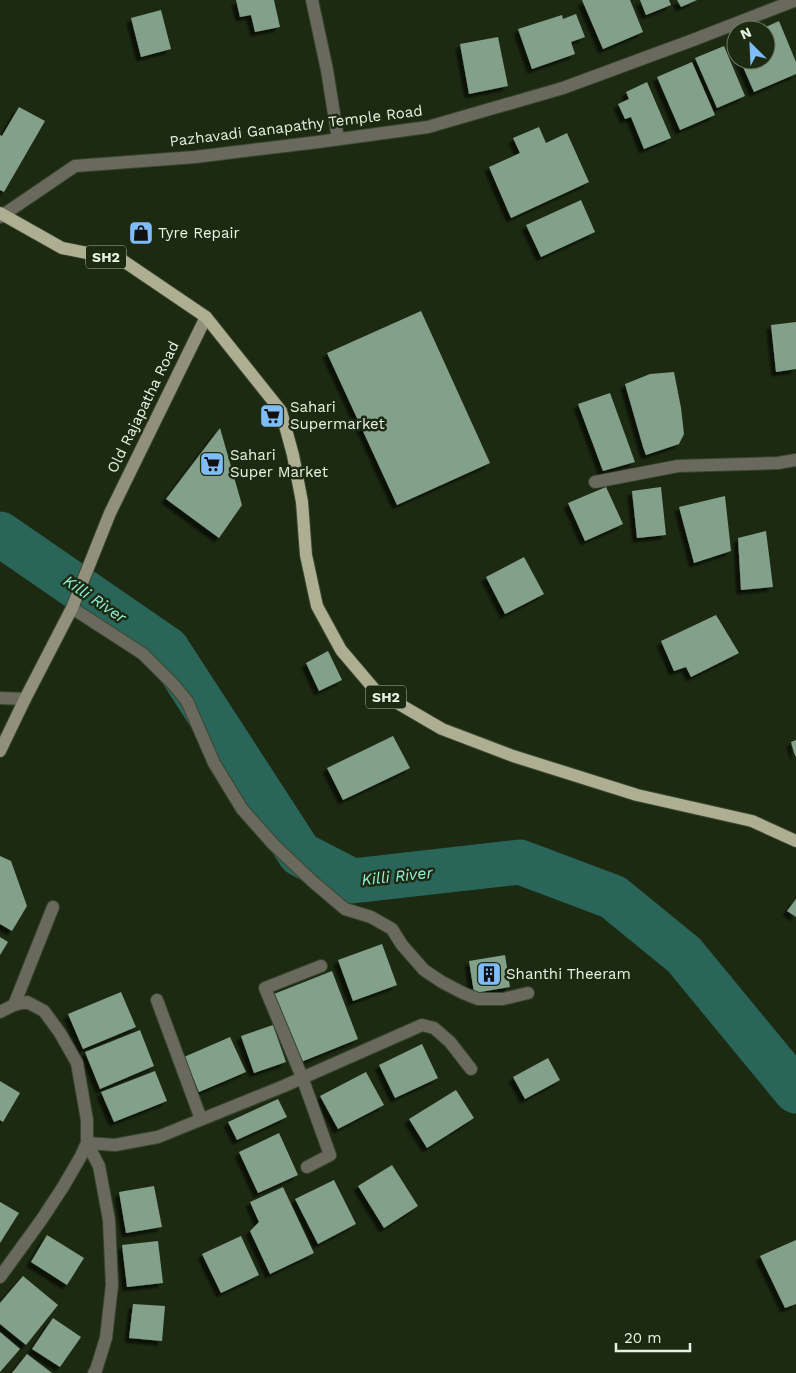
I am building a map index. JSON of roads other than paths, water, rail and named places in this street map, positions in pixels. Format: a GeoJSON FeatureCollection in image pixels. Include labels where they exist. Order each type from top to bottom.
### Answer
{"type":"FeatureCollection","features":[{"type":"Feature","properties":{"kind":"main road","name":"SH2"},"geometry":{"type":"LineString","coordinates":[[1,215],[62,248],[122,260],[206,317],[281,411],[294,455],[302,502],[306,555],[317,606],[341,650],[375,690],[442,729],[514,756],[637,795],[752,821],[796,841]]}},
{"type":"Feature","properties":{"kind":"main road","name":"Old Rajapatha Road"},"geometry":{"type":"LineString","coordinates":[[72,608],[110,512],[206,317]]}},
{"type":"Feature","properties":{"kind":"main road"},"geometry":{"type":"LineString","coordinates":[[0,751],[72,608]]}},
{"type":"Feature","properties":{"kind":"street"},"geometry":{"type":"LineString","coordinates":[[312,0],[327,70],[338,139]]}},
{"type":"Feature","properties":{"kind":"street","name":"Pazhavadi Ganapathy Temple Road"},"geometry":{"type":"LineString","coordinates":[[1,215],[75,166],[195,157],[428,127],[563,88],[796,0]]}},
{"type":"Feature","properties":{"kind":"street"},"geometry":{"type":"LineString","coordinates":[[595,482],[678,466],[778,463],[796,460]]}},
{"type":"Feature","properties":{"kind":"street"},"geometry":{"type":"LineString","coordinates":[[72,608],[144,654],[173,684],[187,701],[214,763],[242,809],[274,845],[345,909],[371,917],[392,929],[402,945],[424,970],[463,993],[478,999],[503,999],[528,993]]}},
{"type":"Feature","properties":{"kind":"street"},"geometry":{"type":"LineString","coordinates":[[0,698],[25,699]]}},
{"type":"Feature","properties":{"kind":"street"},"geometry":{"type":"LineString","coordinates":[[14,1004],[53,907]]}},
{"type":"Feature","properties":{"kind":"street"},"geometry":{"type":"LineString","coordinates":[[307,1167],[330,1155],[302,1077],[265,988],[321,966]]}},
{"type":"Feature","properties":{"kind":"street"},"geometry":{"type":"LineString","coordinates":[[157,1000],[201,1120]]}},
{"type":"Feature","properties":{"kind":"street"},"geometry":{"type":"LineString","coordinates":[[0,1012],[14,1004],[27,1002],[44,1011],[60,1033],[76,1063],[88,1120],[87,1143],[81,1156],[58,1195],[0,1277]]}},
{"type":"Feature","properties":{"kind":"street"},"geometry":{"type":"LineString","coordinates":[[87,1143],[115,1145],[158,1137],[422,1025],[434,1028],[450,1042],[471,1069]]}},
{"type":"Feature","properties":{"kind":"street"},"geometry":{"type":"LineString","coordinates":[[87,1143],[99,1166],[109,1220],[112,1285],[106,1338],[94,1373]]}},
{"type":"Feature","properties":{"kind":"waterway","name":"Killi River"},"geometry":{"type":"LineString","coordinates":[[0,534],[167,649],[300,854],[352,881],[520,862],[613,897],[684,955],[796,1091]]}},
{"type":"Feature","properties":{"kind":"place","name":"Tyre Repair"},"geometry":{"type":"Point","coordinates":[141,233]}},
{"type":"Feature","properties":{"kind":"place","name":"Sahari Supermarket"},"geometry":{"type":"Point","coordinates":[272,416]}},
{"type":"Feature","properties":{"kind":"place","name":"Sahari Super Market"},"geometry":{"type":"Point","coordinates":[212,464]}},
{"type":"Feature","properties":{"kind":"place","name":"Shanthi Theeram"},"geometry":{"type":"Point","coordinates":[489,974]}}]}
